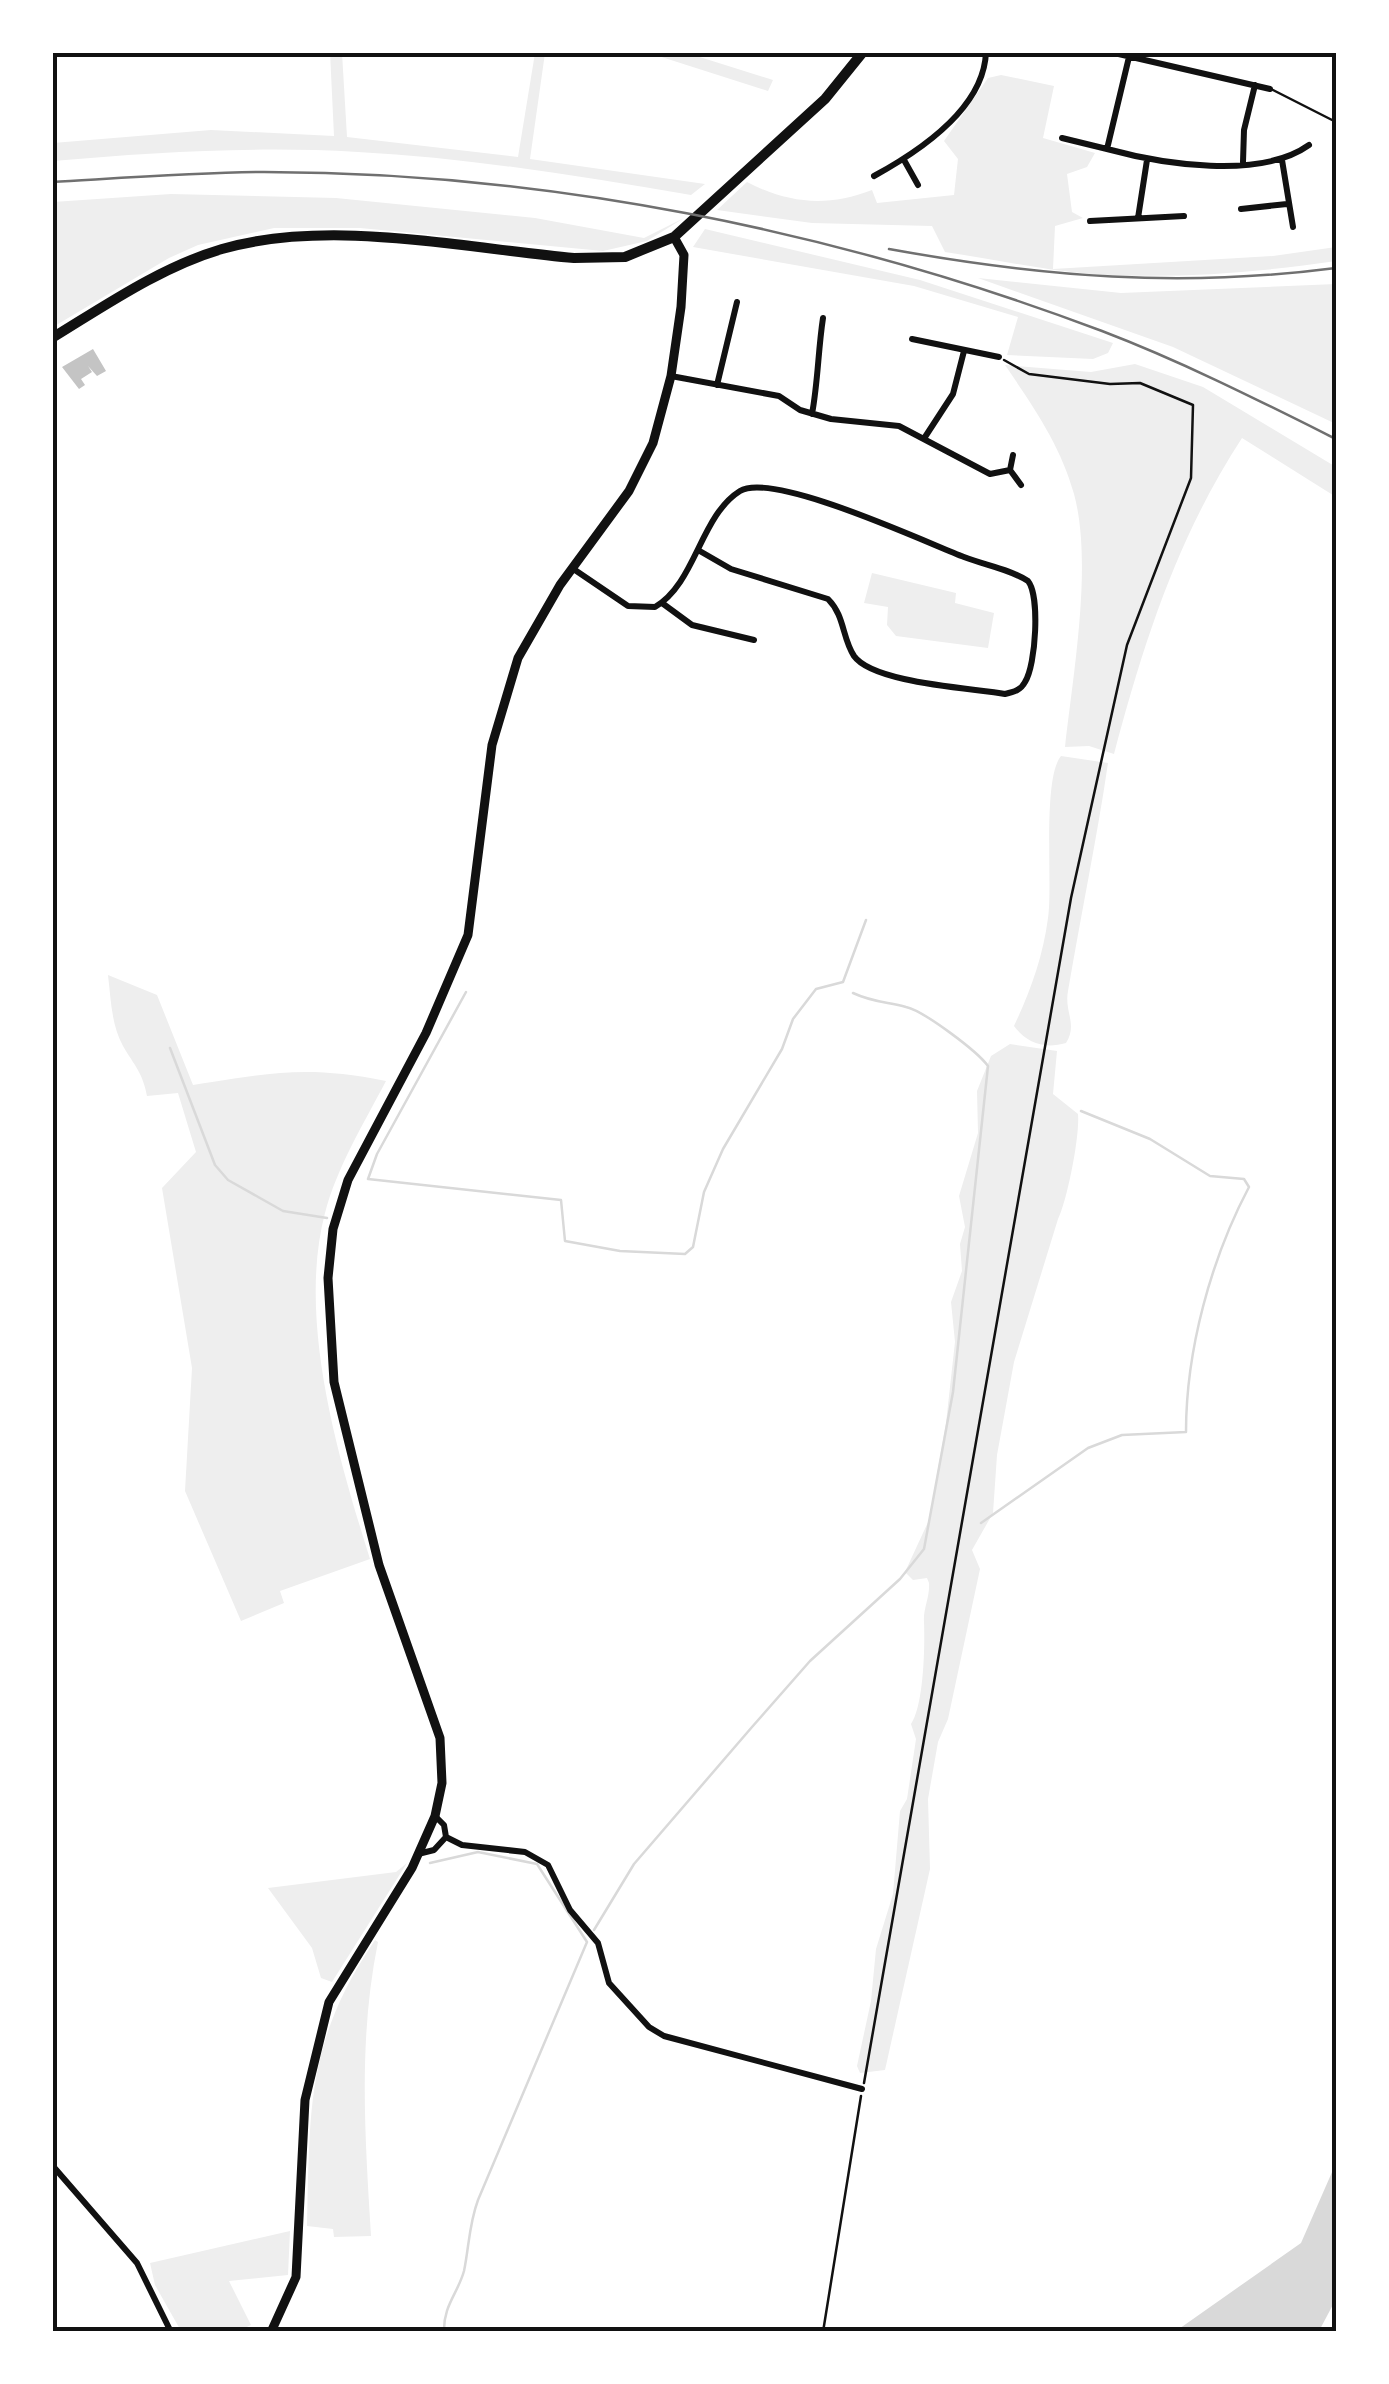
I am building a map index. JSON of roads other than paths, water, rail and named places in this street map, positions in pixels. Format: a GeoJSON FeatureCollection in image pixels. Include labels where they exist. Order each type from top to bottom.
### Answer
{"type":"FeatureCollection","features":[{"type":"Feature","properties":{"kind":"main road"},"geometry":{"type":"LineString","coordinates":[[52,338],[181,264],[224,248],[272,240],[363,238],[606,259],[644,251],[674,237],[825,99],[862,52]]}},
{"type":"Feature","properties":{"kind":"main road"},"geometry":{"type":"LineString","coordinates":[[272,2332],[296,2277],[305,2100],[329,2002],[418,1854],[442,1783],[440,1738],[364,1511],[334,1382],[328,1278],[333,1229],[348,1180],[426,1033],[468,935],[492,745],[506,690],[534,626],[641,471],[671,376],[684,267],[683,250],[674,237]]}},
{"type":"Feature","properties":{"kind":"street"},"geometry":{"type":"LineString","coordinates":[[874,176],[904,160],[944,129],[980,80],[986,52]]}},
{"type":"Feature","properties":{"kind":"street"},"geometry":{"type":"LineString","coordinates":[[1110,52],[1270,89]]}},
{"type":"Feature","properties":{"kind":"street"},"geometry":{"type":"LineString","coordinates":[[1107,149],[1129,57]]}},
{"type":"Feature","properties":{"kind":"street"},"geometry":{"type":"LineString","coordinates":[[1243,162],[1244,130],[1255,85]]}},
{"type":"Feature","properties":{"kind":"street"},"geometry":{"type":"LineString","coordinates":[[1062,138],[1147,160],[1193,167],[1282,160],[1309,145]]}},
{"type":"Feature","properties":{"kind":"street"},"geometry":{"type":"LineString","coordinates":[[904,160],[918,185]]}},
{"type":"Feature","properties":{"kind":"street"},"geometry":{"type":"LineString","coordinates":[[1138,218],[1147,160]]}},
{"type":"Feature","properties":{"kind":"street"},"geometry":{"type":"LineString","coordinates":[[1282,160],[1286,204],[1294,227]]}},
{"type":"Feature","properties":{"kind":"street"},"geometry":{"type":"LineString","coordinates":[[1241,209],[1286,204]]}},
{"type":"Feature","properties":{"kind":"street"},"geometry":{"type":"LineString","coordinates":[[1090,222],[1184,216]]}},
{"type":"Feature","properties":{"kind":"street"},"geometry":{"type":"LineString","coordinates":[[717,385],[737,302]]}},
{"type":"Feature","properties":{"kind":"street"},"geometry":{"type":"LineString","coordinates":[[812,414],[821,371],[818,348],[824,318]]}},
{"type":"Feature","properties":{"kind":"street"},"geometry":{"type":"LineString","coordinates":[[912,339],[998,358]]}},
{"type":"Feature","properties":{"kind":"street"},"geometry":{"type":"LineString","coordinates":[[925,437],[953,394],[964,351]]}},
{"type":"Feature","properties":{"kind":"street"},"geometry":{"type":"LineString","coordinates":[[671,376],[778,396],[812,414],[899,426],[990,474],[1010,470]]}},
{"type":"Feature","properties":{"kind":"street"},"geometry":{"type":"LineString","coordinates":[[1013,455],[1010,470],[1021,485]]}},
{"type":"Feature","properties":{"kind":"street"},"geometry":{"type":"LineString","coordinates":[[572,568],[628,606],[644,610],[662,602],[727,504],[742,490],[758,488],[855,511],[1028,581],[1037,600],[1028,674],[1020,688],[1006,694],[873,672],[854,656],[838,611],[828,599],[731,569],[698,550]]}},
{"type":"Feature","properties":{"kind":"street"},"geometry":{"type":"LineString","coordinates":[[662,602],[692,625],[754,640]]}},
{"type":"Feature","properties":{"kind":"street"},"geometry":{"type":"LineString","coordinates":[[434,1816],[444,1825],[446,1837]]}},
{"type":"Feature","properties":{"kind":"street"},"geometry":{"type":"LineString","coordinates":[[418,1854],[434,1850],[446,1837]]}},
{"type":"Feature","properties":{"kind":"street"},"geometry":{"type":"LineString","coordinates":[[446,1837],[462,1845],[524,1852],[548,1865],[570,1910],[598,1942],[609,1983],[649,2027],[664,2036],[862,2089]]}},
{"type":"Feature","properties":{"kind":"street"},"geometry":{"type":"LineString","coordinates":[[52,2164],[137,2264],[171,2332]]}},
{"type":"Feature","properties":{"kind":"lane"},"geometry":{"type":"LineString","coordinates":[[1270,89],[1336,122]]}},
{"type":"Feature","properties":{"kind":"waterway"},"geometry":{"type":"LineString","coordinates":[[466,992],[377,1154],[368,1179],[561,1200],[565,1241],[620,1251],[685,1254],[693,1247],[704,1192],[723,1149],[782,1049],[793,1019],[816,989],[843,982],[866,920]]}},
{"type":"Feature","properties":{"kind":"waterway"},"geometry":{"type":"LineString","coordinates":[[594,1930],[634,1864],[752,1727],[810,1661],[900,1579],[924,1549],[953,1392],[988,1066],[925,1016],[853,993]]}},
{"type":"Feature","properties":{"kind":"waterway"},"geometry":{"type":"LineString","coordinates":[[170,1048],[215,1165],[228,1180],[283,1211],[327,1218]]}},
{"type":"Feature","properties":{"kind":"waterway"},"geometry":{"type":"LineString","coordinates":[[981,1523],[1088,1448],[1122,1435],[1186,1432],[1190,1369],[1203,1306],[1223,1244],[1249,1187],[1244,1179],[1210,1176],[1150,1139],[1081,1111]]}},
{"type":"Feature","properties":{"kind":"waterway"},"geometry":{"type":"LineString","coordinates":[[430,1863],[478,1852],[537,1864],[587,1942],[478,2200],[464,2271],[448,2307],[444,2332]]}},
{"type":"Feature","properties":{"kind":"railway"},"geometry":{"type":"LineString","coordinates":[[52,182],[257,172],[364,174],[580,195],[687,213],[898,263],[1001,295],[1162,356],[1336,439]]}},
{"type":"Feature","properties":{"kind":"railway"},"geometry":{"type":"LineString","coordinates":[[889,249],[1002,267],[1112,276],[1222,277],[1336,268]]}}]}
